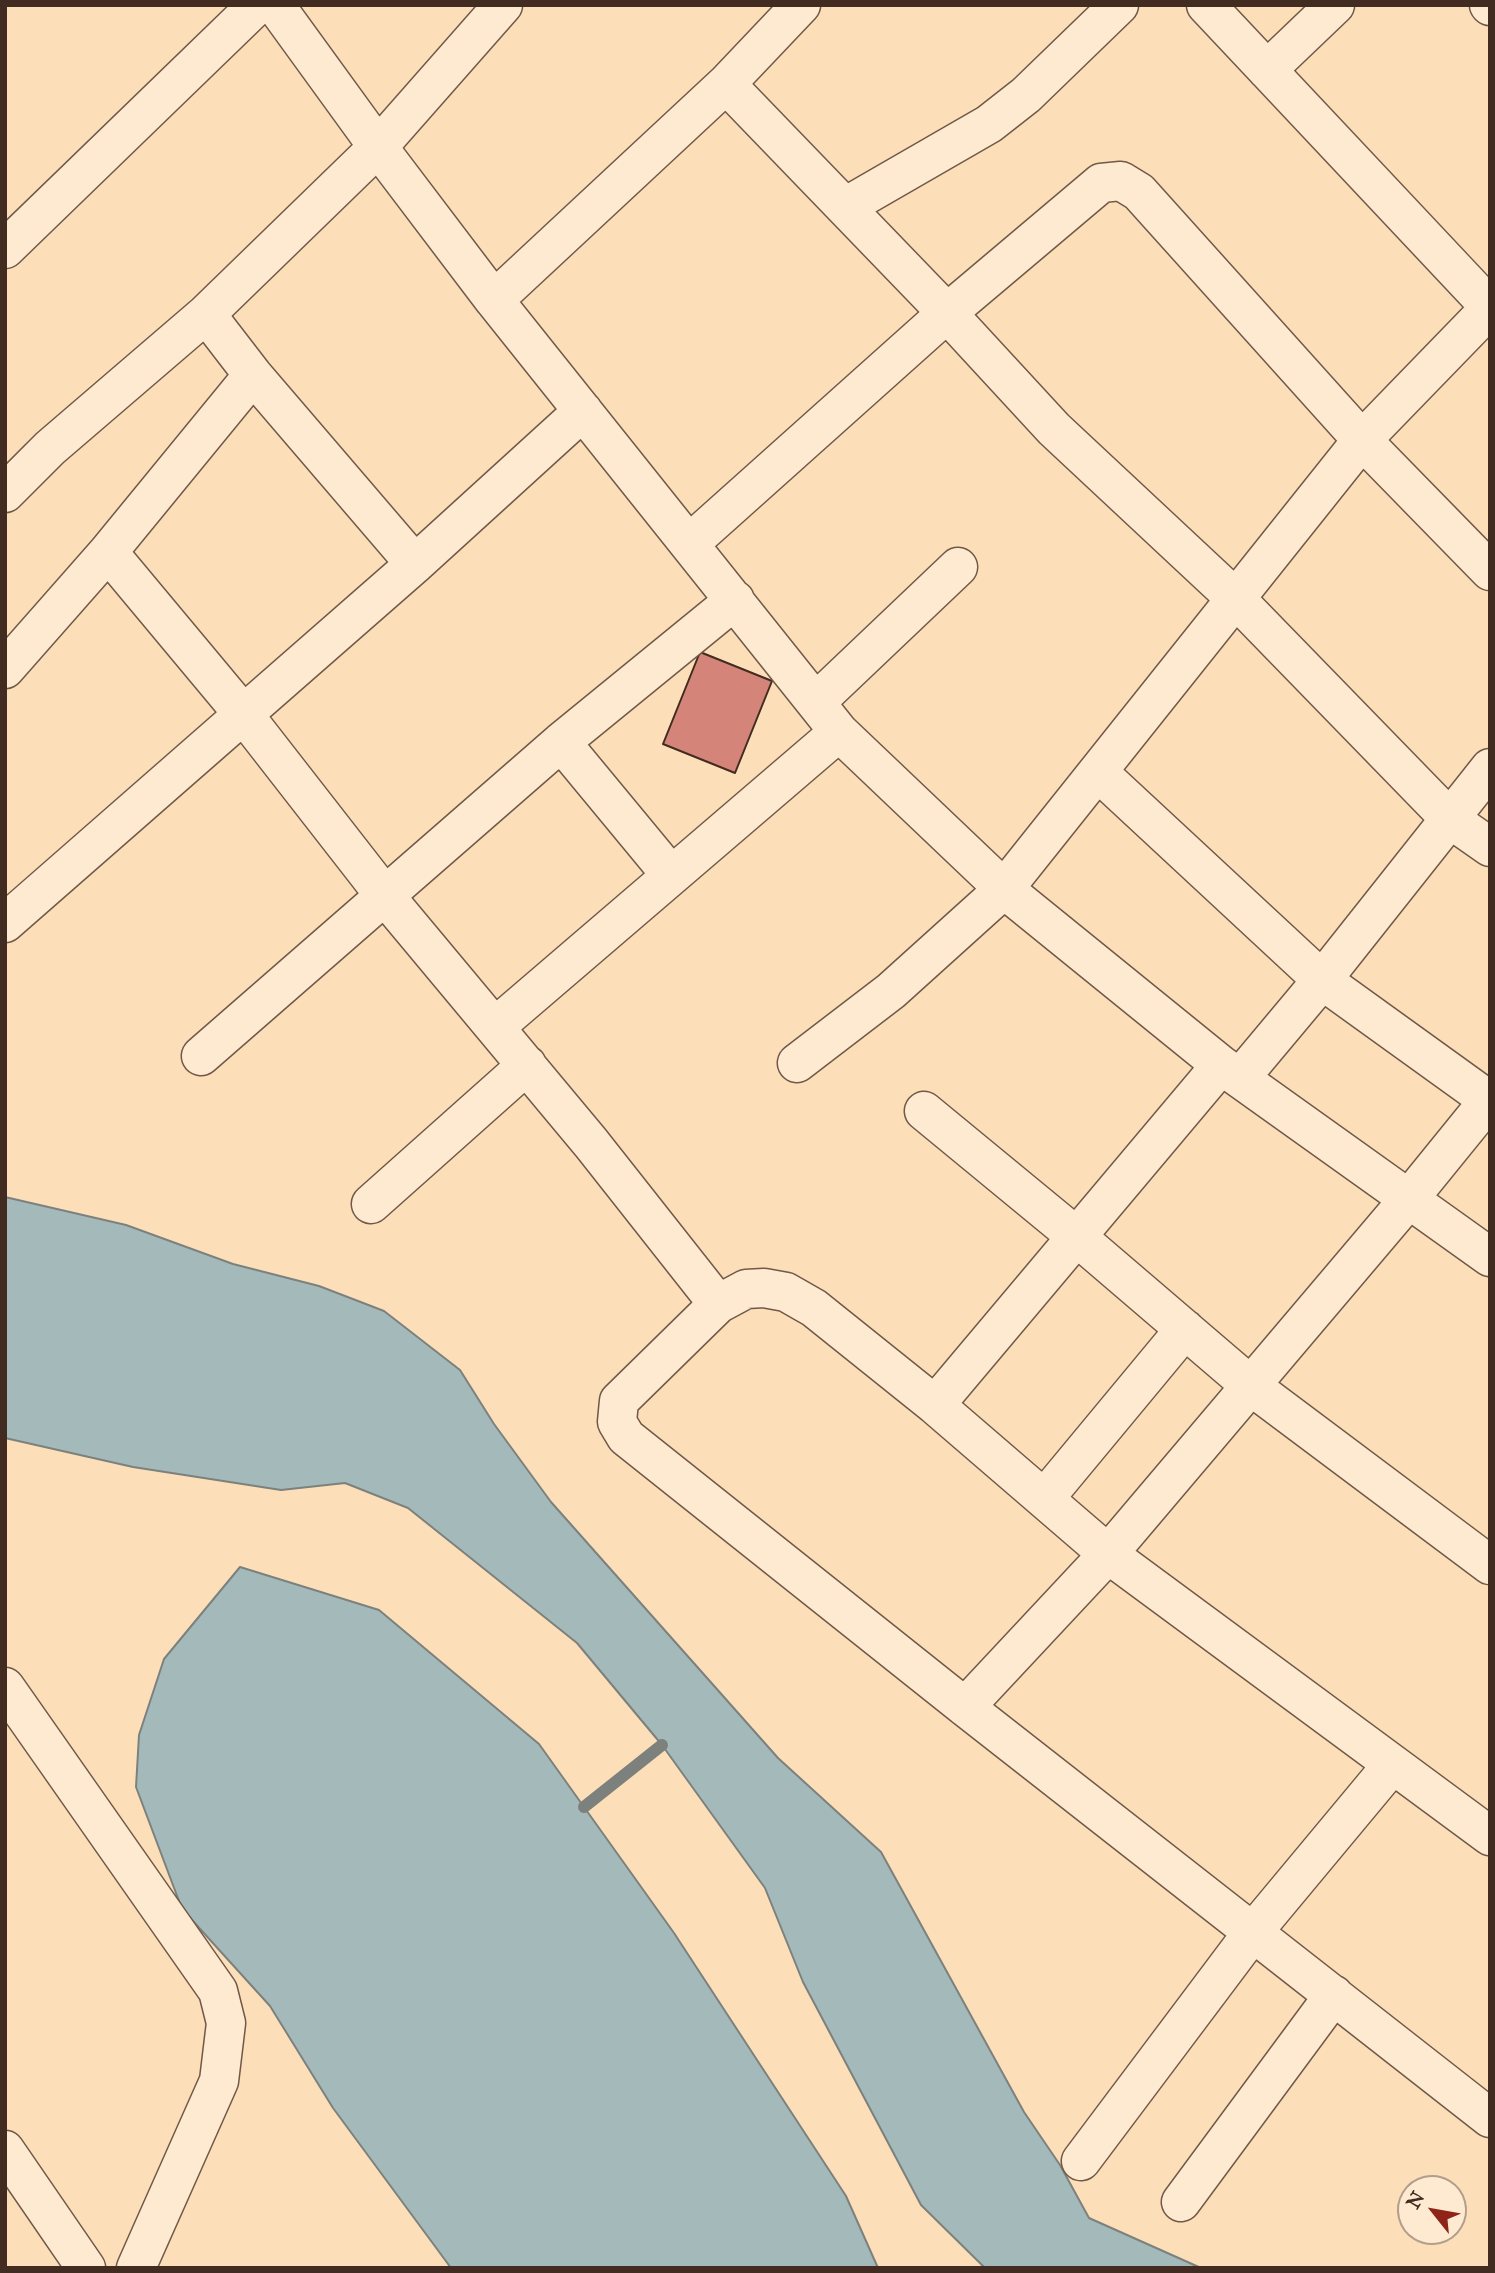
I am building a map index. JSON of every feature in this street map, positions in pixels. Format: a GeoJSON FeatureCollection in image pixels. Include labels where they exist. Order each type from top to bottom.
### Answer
{"type":"FeatureCollection","features":[{"type":"Feature","properties":{"kind":"street"},"geometry":{"type":"LineString","coordinates":[[5,248],[257,5]]}},
{"type":"Feature","properties":{"kind":"street"},"geometry":{"type":"LineString","coordinates":[[275,5],[378,148],[494,300],[838,732],[1004,890],[1231,1071],[1490,1258]]}},
{"type":"Feature","properties":{"kind":"street"},"geometry":{"type":"LineString","coordinates":[[5,494],[50,448],[206,314],[378,148],[503,5]]}},
{"type":"Feature","properties":{"kind":"street"},"geometry":{"type":"LineString","coordinates":[[494,300],[726,84],[801,5]]}},
{"type":"Feature","properties":{"kind":"street"},"geometry":{"type":"LineString","coordinates":[[845,207],[989,124],[1026,95],[1119,5]]}},
{"type":"Feature","properties":{"kind":"street"},"geometry":{"type":"LineString","coordinates":[[797,1063],[891,991],[1004,890],[1362,440],[1490,308],[1206,5]]}},
{"type":"Feature","properties":{"kind":"street"},"geometry":{"type":"LineString","coordinates":[[1267,70],[1335,5]]}},
{"type":"Feature","properties":{"kind":"street"},"geometry":{"type":"LineString","coordinates":[[726,84],[947,313],[1054,429],[1236,599],[1450,818],[1490,847]]}},
{"type":"Feature","properties":{"kind":"street"},"geometry":{"type":"LineString","coordinates":[[690,544],[947,313],[1101,183],[1121,181],[1139,192],[1362,440],[1490,571]]}},
{"type":"Feature","properties":{"kind":"street"},"geometry":{"type":"LineString","coordinates":[[206,314],[253,375],[415,564]]}},
{"type":"Feature","properties":{"kind":"street"},"geometry":{"type":"LineString","coordinates":[[5,669],[108,552],[253,375]]}},
{"type":"Feature","properties":{"kind":"street"},"geometry":{"type":"LineString","coordinates":[[5,923],[415,564],[583,411]]}},
{"type":"Feature","properties":{"kind":"street"},"geometry":{"type":"LineString","coordinates":[[108,552],[244,715],[385,896],[527,1065],[718,1304]]}},
{"type":"Feature","properties":{"kind":"street"},"geometry":{"type":"LineString","coordinates":[[816,702],[958,567]]}},
{"type":"Feature","properties":{"kind":"street"},"geometry":{"type":"LineString","coordinates":[[201,1056],[561,742],[735,600]]}},
{"type":"Feature","properties":{"kind":"street"},"geometry":{"type":"LineString","coordinates":[[495,1027],[582,955],[838,732]]}},
{"type":"Feature","properties":{"kind":"street"},"geometry":{"type":"LineString","coordinates":[[561,742],[671,875]]}},
{"type":"Feature","properties":{"kind":"street"},"geometry":{"type":"LineString","coordinates":[[935,1405],[1077,1237],[1231,1071],[1322,980],[1490,768]]}},
{"type":"Feature","properties":{"kind":"street"},"geometry":{"type":"LineString","coordinates":[[965,1706],[1108,1554],[1408,1200],[1489,1100],[1322,980],[1098,772]]}},
{"type":"Feature","properties":{"kind":"street"},"geometry":{"type":"LineString","coordinates":[[371,1205],[527,1065]]}},
{"type":"Feature","properties":{"kind":"street"},"geometry":{"type":"LineString","coordinates":[[924,1111],[1251,1385],[1490,1565]]}},
{"type":"Feature","properties":{"kind":"street"},"geometry":{"type":"LineString","coordinates":[[1490,1836],[1108,1554],[935,1405],[814,1308],[786,1292],[764,1288],[746,1289],[718,1304],[620,1401],[617,1422],[626,1437],[1490,2118]]}},
{"type":"Feature","properties":{"kind":"street"},"geometry":{"type":"LineString","coordinates":[[1044,1499],[1185,1329]]}},
{"type":"Feature","properties":{"kind":"street"},"geometry":{"type":"LineString","coordinates":[[5,1687],[218,1990],[226,2023],[219,2081],[136,2268]]}},
{"type":"Feature","properties":{"kind":"street"},"geometry":{"type":"LineString","coordinates":[[1081,2161],[1253,1932],[1392,1765]]}},
{"type":"Feature","properties":{"kind":"street"},"geometry":{"type":"LineString","coordinates":[[1181,2202],[1334,1995]]}},
{"type":"Feature","properties":{"kind":"street"},"geometry":{"type":"LineString","coordinates":[[5,2150],[86,2268]]}},
{"type":"Feature","properties":{"kind":"shaded area"},"geometry":{"type":"Polygon","coordinates":[[[5,1197],[126,1225],[233,1264],[319,1286],[384,1311],[460,1370],[494,1424],[551,1502],[778,1758],[881,1852],[1024,2112],[1060,2165],[1089,2218],[1201,2268],[985,2268],[921,2205],[803,1982],[765,1888],[662,1745],[577,1643],[408,1508],[345,1483],[281,1490],[133,1467],[5,1438],[5,1197]]]}},
{"type":"Feature","properties":{"kind":"shaded area"},"geometry":{"type":"Polygon","coordinates":[[[240,1567],[379,1610],[539,1744],[674,1933],[846,2196],[878,2268],[451,2268],[333,2108],[270,2006],[182,1909],[136,1787],[139,1735],[164,1659],[240,1567]]]}},
{"type":"Feature","properties":{"kind":"building"},"geometry":{"type":"Polygon","coordinates":[[[700,652],[772,681],[735,773],[663,744],[700,652]]]}},
{"type":"Feature","properties":{"kind":"waterway"},"geometry":{"type":"LineString","coordinates":[[584,1807],[662,1745]]}}]}
